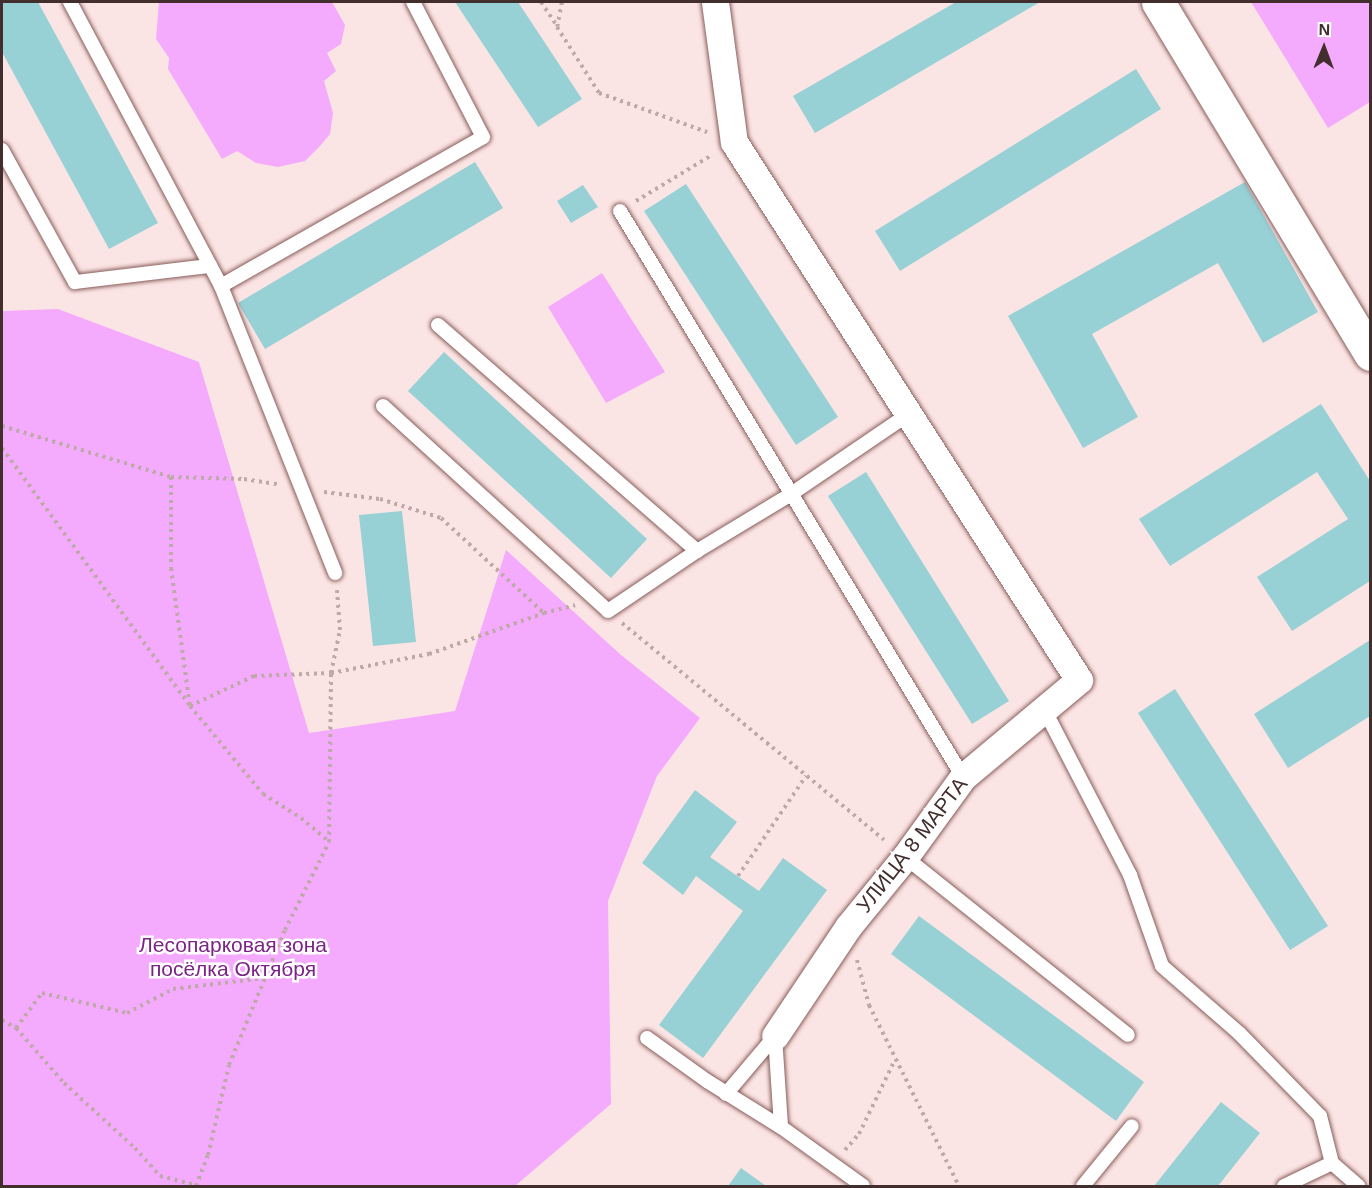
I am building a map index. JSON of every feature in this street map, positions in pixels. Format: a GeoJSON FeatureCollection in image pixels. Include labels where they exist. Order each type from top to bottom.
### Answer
{"type":"FeatureCollection","features":[{"type":"Feature","properties":{"kind":"street"},"geometry":{"type":"LineString","coordinates":[[716,2],[734,142],[910,413]]}},
{"type":"Feature","properties":{"kind":"street"},"geometry":{"type":"LineString","coordinates":[[1158,2],[1371,354]]}},
{"type":"Feature","properties":{"kind":"street","name":"УЛИЦА 8 МАРТА"},"geometry":{"type":"LineString","coordinates":[[775,1036],[848,927],[905,857],[963,777],[1079,680],[910,413]]}},
{"type":"Feature","properties":{"kind":"lane"},"geometry":{"type":"LineString","coordinates":[[70,2],[221,286],[335,573]]}},
{"type":"Feature","properties":{"kind":"lane"},"geometry":{"type":"LineString","coordinates":[[221,286],[483,136],[412,2]]}},
{"type":"Feature","properties":{"kind":"lane"},"geometry":{"type":"LineString","coordinates":[[2,150],[75,282],[210,266]]}},
{"type":"Feature","properties":{"kind":"lane"},"geometry":{"type":"LineString","coordinates":[[620,211],[963,777]]}},
{"type":"Feature","properties":{"kind":"lane"},"geometry":{"type":"LineString","coordinates":[[438,325],[697,551]]}},
{"type":"Feature","properties":{"kind":"lane"},"geometry":{"type":"LineString","coordinates":[[382,406],[608,611],[697,551],[791,494],[910,413]]}},
{"type":"Feature","properties":{"kind":"lane"},"geometry":{"type":"LineString","coordinates":[[1044,709],[1130,875],[1162,966],[1239,1033],[1320,1116],[1332,1163],[1358,1186]]}},
{"type":"Feature","properties":{"kind":"lane"},"geometry":{"type":"LineString","coordinates":[[905,857],[1128,1035]]}},
{"type":"Feature","properties":{"kind":"lane"},"geometry":{"type":"LineString","coordinates":[[726,1094],[775,1036]]}},
{"type":"Feature","properties":{"kind":"lane"},"geometry":{"type":"LineString","coordinates":[[775,1036],[782,1127]]}},
{"type":"Feature","properties":{"kind":"lane"},"geometry":{"type":"LineString","coordinates":[[646,1038],[726,1094],[782,1127],[863,1186]]}},
{"type":"Feature","properties":{"kind":"lane"},"geometry":{"type":"LineString","coordinates":[[1083,1186],[1132,1126]]}},
{"type":"Feature","properties":{"kind":"lane"},"geometry":{"type":"LineString","coordinates":[[1284,1186],[1332,1163]]}},
{"type":"Feature","properties":{"kind":"path"},"geometry":{"type":"LineString","coordinates":[[541,2],[599,93],[734,142]]}},
{"type":"Feature","properties":{"kind":"path"},"geometry":{"type":"LineString","coordinates":[[557,27],[562,2]]}},
{"type":"Feature","properties":{"kind":"path"},"geometry":{"type":"LineString","coordinates":[[620,211],[734,142]]}},
{"type":"Feature","properties":{"kind":"path"},"geometry":{"type":"LineString","coordinates":[[2,448],[190,706],[263,794],[301,818],[329,842]]}},
{"type":"Feature","properties":{"kind":"path"},"geometry":{"type":"LineString","coordinates":[[171,477],[171,568],[190,706]]}},
{"type":"Feature","properties":{"kind":"path"},"geometry":{"type":"LineString","coordinates":[[2,1020],[16,1028],[64,1083],[135,1148],[160,1176],[196,1186],[208,1155],[229,1065],[285,930],[329,842],[331,673],[340,630],[335,573]]}},
{"type":"Feature","properties":{"kind":"path"},"geometry":{"type":"LineString","coordinates":[[190,706],[254,676],[331,673],[429,654],[544,613],[596,600]]}},
{"type":"Feature","properties":{"kind":"path"},"geometry":{"type":"LineString","coordinates":[[608,611],[905,857]]}},
{"type":"Feature","properties":{"kind":"path"},"geometry":{"type":"LineString","coordinates":[[738,876],[806,776]]}},
{"type":"Feature","properties":{"kind":"path"},"geometry":{"type":"LineString","coordinates":[[848,927],[868,1005],[959,1186]]}},
{"type":"Feature","properties":{"kind":"path"},"geometry":{"type":"LineString","coordinates":[[16,1028],[42,993],[127,1013],[173,989],[266,978]]}},
{"type":"Feature","properties":{"kind":"path"},"geometry":{"type":"LineString","coordinates":[[833,1164],[859,1134],[895,1059]]}},
{"type":"Feature","properties":{"kind":"green space"},"geometry":{"type":"Polygon","coordinates":[[[159,2],[332,2],[345,25],[341,44],[327,53],[336,71],[324,81],[333,113],[330,134],[305,161],[278,167],[256,163],[237,151],[222,159],[168,69],[169,58],[156,39],[159,2]]]}},
{"type":"Feature","properties":{"kind":"green space"},"geometry":{"type":"Polygon","coordinates":[[[1251,2],[1370,2],[1370,102],[1328,128],[1251,2]]]}},
{"type":"Feature","properties":{"kind":"green space"},"geometry":{"type":"Polygon","coordinates":[[[602,273],[665,372],[606,403],[548,307],[602,273]]]}},
{"type":"Feature","properties":{"kind":"green space","name":"Лесопарковая зона посёлка Октября"},"geometry":{"type":"Polygon","coordinates":[[[58,309],[199,362],[309,733],[455,711],[506,550],[621,655],[700,718],[657,776],[608,901],[611,1104],[515,1186],[2,1186],[2,311],[58,309]]]}},
{"type":"Feature","properties":{"kind":"building"},"geometry":{"type":"Polygon","coordinates":[[[2,2],[38,2],[158,223],[109,249],[2,52],[2,2]]]}},
{"type":"Feature","properties":{"kind":"building"},"geometry":{"type":"Polygon","coordinates":[[[455,2],[518,2],[582,99],[538,127],[455,2]]]}},
{"type":"Feature","properties":{"kind":"building"},"geometry":{"type":"Polygon","coordinates":[[[956,2],[1040,2],[815,133],[793,96],[956,2]]]}},
{"type":"Feature","properties":{"kind":"building"},"geometry":{"type":"Polygon","coordinates":[[[1136,69],[1161,109],[900,271],[875,231],[1136,69]]]}},
{"type":"Feature","properties":{"kind":"building"},"geometry":{"type":"Polygon","coordinates":[[[475,162],[503,208],[265,349],[238,303],[475,162]]]}},
{"type":"Feature","properties":{"kind":"building"},"geometry":{"type":"Polygon","coordinates":[[[1245,182],[1318,312],[1263,343],[1218,263],[1092,334],[1138,417],[1083,448],[1008,316],[1245,182]]]}},
{"type":"Feature","properties":{"kind":"building"},"geometry":{"type":"Polygon","coordinates":[[[686,184],[838,417],[796,445],[644,211],[686,184]]]}},
{"type":"Feature","properties":{"kind":"building"},"geometry":{"type":"Polygon","coordinates":[[[583,185],[598,207],[571,223],[557,201],[583,185]]]}},
{"type":"Feature","properties":{"kind":"building"},"geometry":{"type":"Polygon","coordinates":[[[444,352],[647,539],[611,578],[408,391],[444,352]]]}},
{"type":"Feature","properties":{"kind":"building"},"geometry":{"type":"Polygon","coordinates":[[[1321,404],[1370,481],[1370,581],[1292,631],[1257,577],[1348,519],[1317,472],[1170,566],[1139,519],[1321,404]]]}},
{"type":"Feature","properties":{"kind":"building"},"geometry":{"type":"Polygon","coordinates":[[[866,472],[1009,701],[972,724],[828,496],[866,472]]]}},
{"type":"Feature","properties":{"kind":"building"},"geometry":{"type":"Polygon","coordinates":[[[402,511],[416,642],[373,646],[359,515],[402,511]]]}},
{"type":"Feature","properties":{"kind":"building"},"geometry":{"type":"Polygon","coordinates":[[[1370,640],[1370,716],[1288,768],[1254,714],[1370,640]]]}},
{"type":"Feature","properties":{"kind":"building"},"geometry":{"type":"Polygon","coordinates":[[[1175,689],[1328,926],[1290,950],[1138,713],[1175,689]]]}},
{"type":"Feature","properties":{"kind":"building"},"geometry":{"type":"Polygon","coordinates":[[[695,790],[737,822],[710,857],[759,891],[783,858],[827,890],[703,1058],[659,1025],[743,911],[696,876],[683,895],[642,863],[695,790]]]}},
{"type":"Feature","properties":{"kind":"building"},"geometry":{"type":"Polygon","coordinates":[[[919,916],[1144,1082],[1116,1121],[891,954],[919,916]]]}},
{"type":"Feature","properties":{"kind":"building"},"geometry":{"type":"Polygon","coordinates":[[[1221,1102],[1260,1133],[1218,1186],[1154,1186],[1221,1102]]]}},
{"type":"Feature","properties":{"kind":"building"},"geometry":{"type":"Polygon","coordinates":[[[741,1168],[766,1186],[728,1186],[741,1168]]]}}]}
